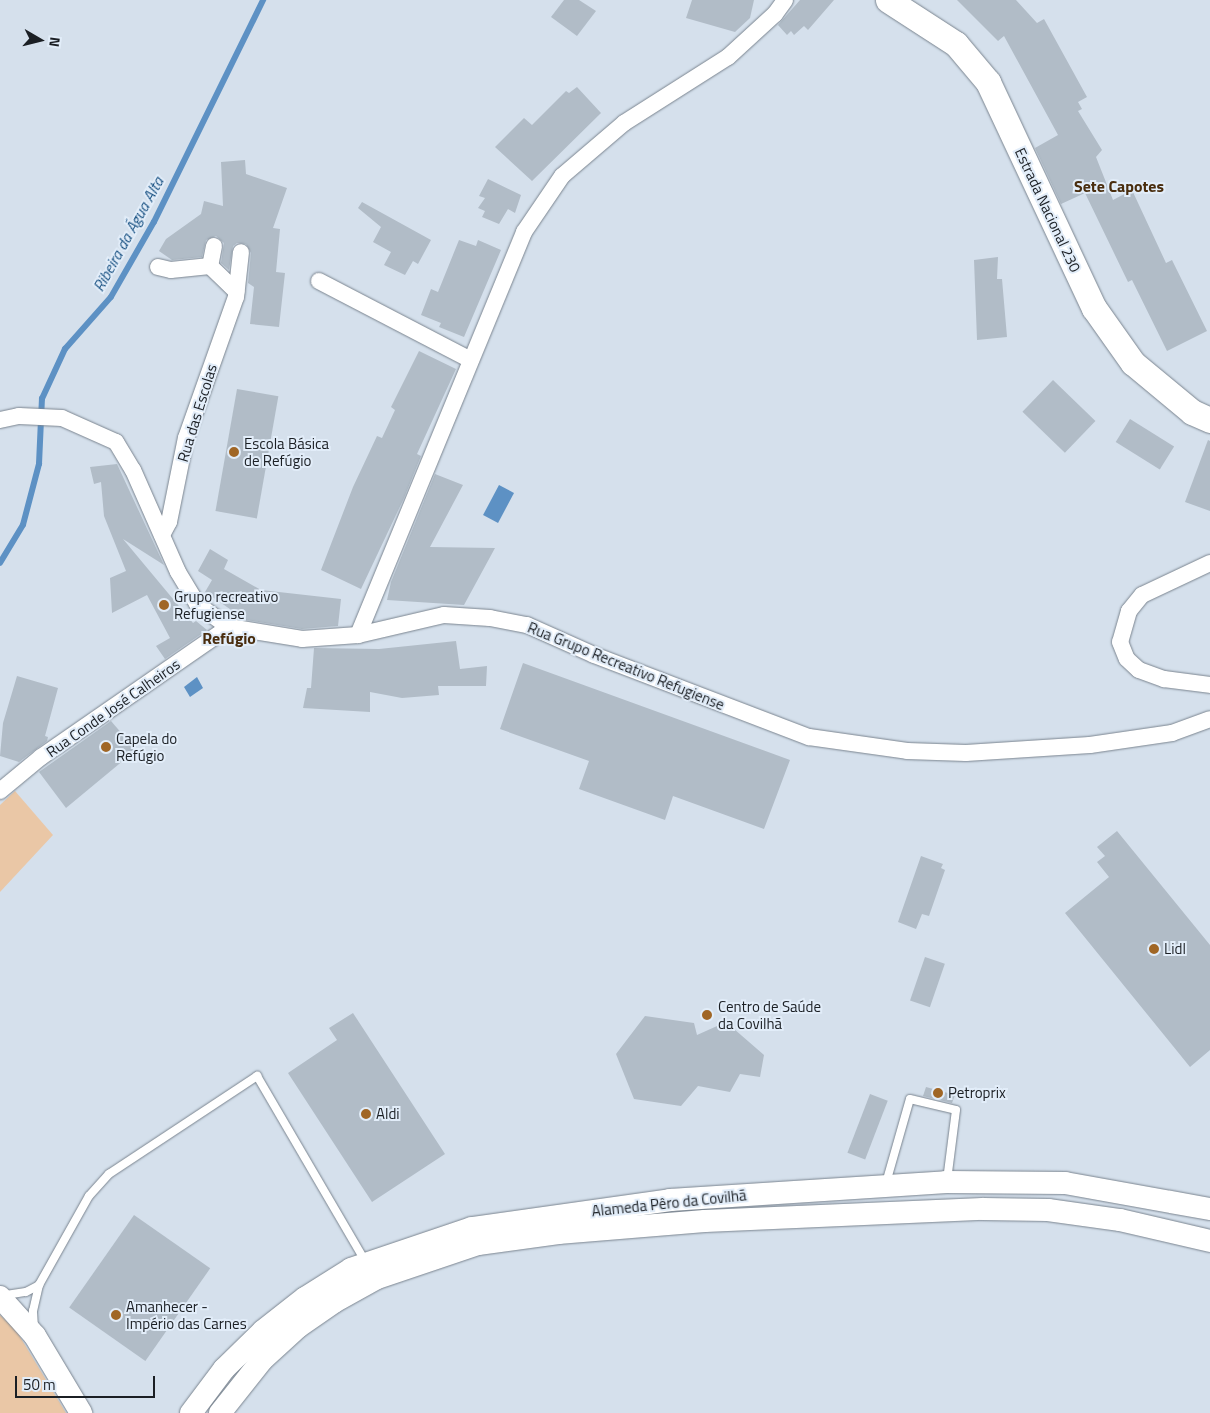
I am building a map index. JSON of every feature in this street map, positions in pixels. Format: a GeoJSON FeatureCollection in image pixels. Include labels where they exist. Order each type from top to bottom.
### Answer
{"type":"FeatureCollection","features":[{"type":"Feature","properties":{"kind":"main road","name":"Estrada Nacional 230"},"geometry":{"type":"LineString","coordinates":[[888,0],[956,44],[988,82],[1094,308],[1133,363],[1192,412],[1210,420]]}},
{"type":"Feature","properties":{"kind":"main road","name":"Alameda Pêro da Covilhã"},"geometry":{"type":"LineString","coordinates":[[191,1413],[224,1369],[263,1331],[305,1298],[351,1269],[472,1228],[670,1200],[946,1182],[1065,1183],[1210,1209]]}},
{"type":"Feature","properties":{"kind":"main road","name":"Alameda Pêro da Covilhã"},"geometry":{"type":"LineString","coordinates":[[220,1413],[262,1360],[298,1327],[334,1302],[377,1278],[478,1244],[558,1232],[705,1221],[983,1209],[1048,1210],[1120,1220],[1210,1241]]}},
{"type":"Feature","properties":{"kind":"main road"},"geometry":{"type":"LineString","coordinates":[[0,1296],[35,1336],[81,1413]]}},
{"type":"Feature","properties":{"kind":"street"},"geometry":{"type":"LineString","coordinates":[[358,635],[524,232],[562,176],[624,123],[728,57],[775,14],[785,0]]}},
{"type":"Feature","properties":{"kind":"street"},"geometry":{"type":"LineString","coordinates":[[210,266],[214,246]]}},
{"type":"Feature","properties":{"kind":"street","name":"Rua das Escolas"},"geometry":{"type":"LineString","coordinates":[[162,535],[169,522],[186,438],[237,292],[241,252]]}},
{"type":"Feature","properties":{"kind":"street"},"geometry":{"type":"LineString","coordinates":[[158,267],[171,270],[210,266],[237,292]]}},
{"type":"Feature","properties":{"kind":"street"},"geometry":{"type":"LineString","coordinates":[[319,281],[471,360]]}},
{"type":"Feature","properties":{"kind":"street","name":"Rua Grupo Recreativo Refugiense"},"geometry":{"type":"LineString","coordinates":[[0,420],[28,417],[54,418],[93,429],[116,442],[133,470],[162,535],[197,604],[229,628],[302,639],[358,635],[444,616],[490,618],[526,625],[603,659],[809,737],[906,751],[966,753],[1090,745],[1172,733],[1210,719]]}},
{"type":"Feature","properties":{"kind":"street"},"geometry":{"type":"LineString","coordinates":[[1210,563],[1142,594],[1129,611],[1120,642],[1127,659],[1139,670],[1164,679],[1210,685]]}},
{"type":"Feature","properties":{"kind":"street","name":"Rua Conde José Calheiros"},"geometry":{"type":"LineString","coordinates":[[0,791],[41,758],[229,628]]}},
{"type":"Feature","properties":{"kind":"lane"},"geometry":{"type":"LineString","coordinates":[[35,1336],[33,1311],[39,1285],[89,1196],[108,1174],[257,1076],[366,1263]]}},
{"type":"Feature","properties":{"kind":"lane"},"geometry":{"type":"LineString","coordinates":[[885,1185],[910,1098],[956,1110],[946,1182]]}},
{"type":"Feature","properties":{"kind":"lane"},"geometry":{"type":"LineString","coordinates":[[0,1296],[14,1296],[39,1285]]}},
{"type":"Feature","properties":{"kind":"shaded area"},"geometry":{"type":"Polygon","coordinates":[[[15,791],[53,835],[0,892],[0,805],[15,791]]]}},
{"type":"Feature","properties":{"kind":"shaded area"},"geometry":{"type":"Polygon","coordinates":[[[0,1315],[16,1330],[66,1413],[0,1413],[0,1315]]]}},
{"type":"Feature","properties":{"kind":"water"},"geometry":{"type":"Polygon","coordinates":[[[499,485],[514,493],[498,523],[483,515],[499,485]]]}},
{"type":"Feature","properties":{"kind":"water"},"geometry":{"type":"Polygon","coordinates":[[[197,677],[203,688],[190,697],[184,687],[197,677]]]}},
{"type":"Feature","properties":{"kind":"building"},"geometry":{"type":"Polygon","coordinates":[[[564,0],[579,0],[596,11],[577,36],[551,17],[564,0]]]}},
{"type":"Feature","properties":{"kind":"building"},"geometry":{"type":"Polygon","coordinates":[[[692,0],[754,0],[750,18],[735,32],[686,18],[692,0]]]}},
{"type":"Feature","properties":{"kind":"building"},"geometry":{"type":"Polygon","coordinates":[[[800,0],[834,0],[808,30],[804,26],[794,35],[791,31],[787,35],[778,25],[800,0]]]}},
{"type":"Feature","properties":{"kind":"building"},"geometry":{"type":"Polygon","coordinates":[[[957,0],[1016,0],[1037,23],[1044,19],[1087,97],[1078,102],[1082,109],[1078,111],[1102,150],[1096,157],[1113,200],[1132,190],[1166,263],[1172,260],[1207,331],[1167,351],[1132,280],[1128,282],[1085,193],[1061,204],[1035,148],[1058,135],[1004,36],[998,41],[957,0]]]}},
{"type":"Feature","properties":{"kind":"building"},"geometry":{"type":"Polygon","coordinates":[[[577,87],[601,113],[532,181],[495,147],[524,118],[532,125],[566,91],[569,93],[577,87]]]}},
{"type":"Feature","properties":{"kind":"building"},"geometry":{"type":"Polygon","coordinates":[[[245,160],[246,174],[287,188],[273,228],[280,229],[276,272],[285,273],[279,327],[250,324],[254,287],[248,283],[251,253],[246,244],[237,243],[233,246],[229,270],[221,263],[224,243],[216,236],[206,240],[202,257],[172,260],[159,251],[166,239],[201,214],[204,201],[223,206],[221,162],[245,160]]]}},
{"type":"Feature","properties":{"kind":"building"},"geometry":{"type":"Polygon","coordinates":[[[488,179],[521,195],[515,213],[508,209],[499,224],[482,217],[485,211],[478,208],[485,198],[479,196],[488,179]]]}},
{"type":"Feature","properties":{"kind":"building"},"geometry":{"type":"Polygon","coordinates":[[[362,202],[431,240],[418,264],[413,261],[405,275],[384,265],[391,252],[373,242],[381,227],[358,208],[362,202]]]}},
{"type":"Feature","properties":{"kind":"building"},"geometry":{"type":"Polygon","coordinates":[[[459,240],[476,246],[478,240],[501,250],[464,337],[439,327],[441,323],[421,315],[431,289],[438,292],[459,240]]]}},
{"type":"Feature","properties":{"kind":"building"},"geometry":{"type":"Polygon","coordinates":[[[998,257],[997,279],[1002,279],[1007,337],[977,340],[974,260],[998,257]]]}},
{"type":"Feature","properties":{"kind":"building"},"geometry":{"type":"Polygon","coordinates":[[[419,351],[456,369],[417,454],[421,456],[404,498],[361,589],[321,570],[353,487],[377,436],[382,438],[395,410],[391,407],[419,351]]]}},
{"type":"Feature","properties":{"kind":"building"},"geometry":{"type":"Polygon","coordinates":[[[1053,380],[1095,421],[1065,453],[1022,412],[1053,380]]]}},
{"type":"Feature","properties":{"kind":"building"},"geometry":{"type":"Polygon","coordinates":[[[237,389],[278,396],[257,518],[215,511],[237,389]]]}},
{"type":"Feature","properties":{"kind":"building"},"geometry":{"type":"Polygon","coordinates":[[[1130,419],[1174,447],[1160,469],[1116,442],[1130,419]]]}},
{"type":"Feature","properties":{"kind":"building"},"geometry":{"type":"Polygon","coordinates":[[[1208,440],[1210,441],[1210,511],[1185,502],[1208,440]]]}},
{"type":"Feature","properties":{"kind":"building"},"geometry":{"type":"Polygon","coordinates":[[[117,464],[164,565],[123,539],[193,623],[196,621],[207,630],[165,659],[156,646],[170,638],[147,595],[112,613],[110,578],[126,571],[104,516],[101,482],[94,484],[90,467],[117,464]]]}},
{"type":"Feature","properties":{"kind":"building"},"geometry":{"type":"Polygon","coordinates":[[[435,474],[463,485],[430,547],[495,548],[464,605],[387,600],[391,582],[435,474]]]}},
{"type":"Feature","properties":{"kind":"building"},"geometry":{"type":"Polygon","coordinates":[[[210,549],[228,560],[224,569],[261,590],[341,599],[338,626],[302,629],[246,620],[205,592],[212,580],[198,571],[210,549]]]}},
{"type":"Feature","properties":{"kind":"building"},"geometry":{"type":"Polygon","coordinates":[[[456,641],[460,669],[487,666],[486,686],[438,686],[439,695],[402,698],[370,692],[370,712],[303,708],[307,688],[311,688],[314,648],[379,649],[456,641]]]}},
{"type":"Feature","properties":{"kind":"building"},"geometry":{"type":"Polygon","coordinates":[[[523,663],[790,760],[764,829],[673,796],[665,820],[579,789],[589,761],[500,729],[523,663]]]}},
{"type":"Feature","properties":{"kind":"building"},"geometry":{"type":"Polygon","coordinates":[[[17,676],[58,688],[45,736],[48,737],[47,741],[19,762],[0,756],[3,723],[17,676]]]}},
{"type":"Feature","properties":{"kind":"building"},"geometry":{"type":"Polygon","coordinates":[[[111,721],[136,750],[66,808],[39,772],[111,721]]]}},
{"type":"Feature","properties":{"kind":"building"},"geometry":{"type":"Polygon","coordinates":[[[1117,831],[1210,945],[1210,1050],[1190,1067],[1065,913],[1109,877],[1097,862],[1105,856],[1097,847],[1117,831]]]}},
{"type":"Feature","properties":{"kind":"building"},"geometry":{"type":"Polygon","coordinates":[[[921,856],[943,864],[941,868],[945,870],[929,916],[922,914],[916,929],[898,922],[921,856]]]}},
{"type":"Feature","properties":{"kind":"building"},"geometry":{"type":"Polygon","coordinates":[[[925,957],[945,964],[930,1007],[910,1000],[925,957]]]}},
{"type":"Feature","properties":{"kind":"building","name":"Aldi"},"geometry":{"type":"Polygon","coordinates":[[[353,1013],[445,1154],[372,1202],[288,1073],[337,1040],[329,1028],[353,1013]]]}},
{"type":"Feature","properties":{"kind":"building"},"geometry":{"type":"Polygon","coordinates":[[[645,1016],[694,1023],[697,1035],[726,1022],[764,1055],[760,1077],[740,1074],[730,1092],[698,1086],[681,1106],[634,1099],[616,1054],[645,1016]]]}},
{"type":"Feature","properties":{"kind":"building"},"geometry":{"type":"Polygon","coordinates":[[[926,1087],[955,1095],[952,1103],[923,1096],[926,1087]]]}},
{"type":"Feature","properties":{"kind":"building"},"geometry":{"type":"Polygon","coordinates":[[[870,1094],[888,1101],[865,1160],[847,1153],[870,1094]]]}},
{"type":"Feature","properties":{"kind":"building"},"geometry":{"type":"Polygon","coordinates":[[[134,1215],[210,1268],[145,1361],[69,1308],[134,1215]]]}},
{"type":"Feature","properties":{"kind":"waterway","name":"Ribeira da Água Alta"},"geometry":{"type":"LineString","coordinates":[[0,563],[23,525],[39,464],[42,399],[65,349],[111,297],[154,222],[263,0]]}},
{"type":"Feature","properties":{"kind":"place","name":"Escola Básica de Refúgio"},"geometry":{"type":"Point","coordinates":[234,452]}},
{"type":"Feature","properties":{"kind":"place","name":"Grupo recreativo Refugiense"},"geometry":{"type":"Point","coordinates":[164,605]}},
{"type":"Feature","properties":{"kind":"place","name":"Capela do Refúgio"},"geometry":{"type":"Point","coordinates":[106,747]}},
{"type":"Feature","properties":{"kind":"place","name":"Lidl"},"geometry":{"type":"Point","coordinates":[1154,949]}},
{"type":"Feature","properties":{"kind":"place","name":"Centro de Saúde da Covilhã"},"geometry":{"type":"Point","coordinates":[707,1015]}},
{"type":"Feature","properties":{"kind":"place","name":"Petroprix"},"geometry":{"type":"Point","coordinates":[938,1093]}},
{"type":"Feature","properties":{"kind":"place","name":"Aldi"},"geometry":{"type":"Point","coordinates":[366,1114]}},
{"type":"Feature","properties":{"kind":"place","name":"Amanhecer - Império das Carnes"},"geometry":{"type":"Point","coordinates":[116,1315]}},
{"type":"Feature","properties":{"kind":"district","name":"Sete Capotes"},"geometry":{"type":"Point","coordinates":[1119,186]}},
{"type":"Feature","properties":{"kind":"district","name":"Refúgio"},"geometry":{"type":"Point","coordinates":[229,638]}}]}
